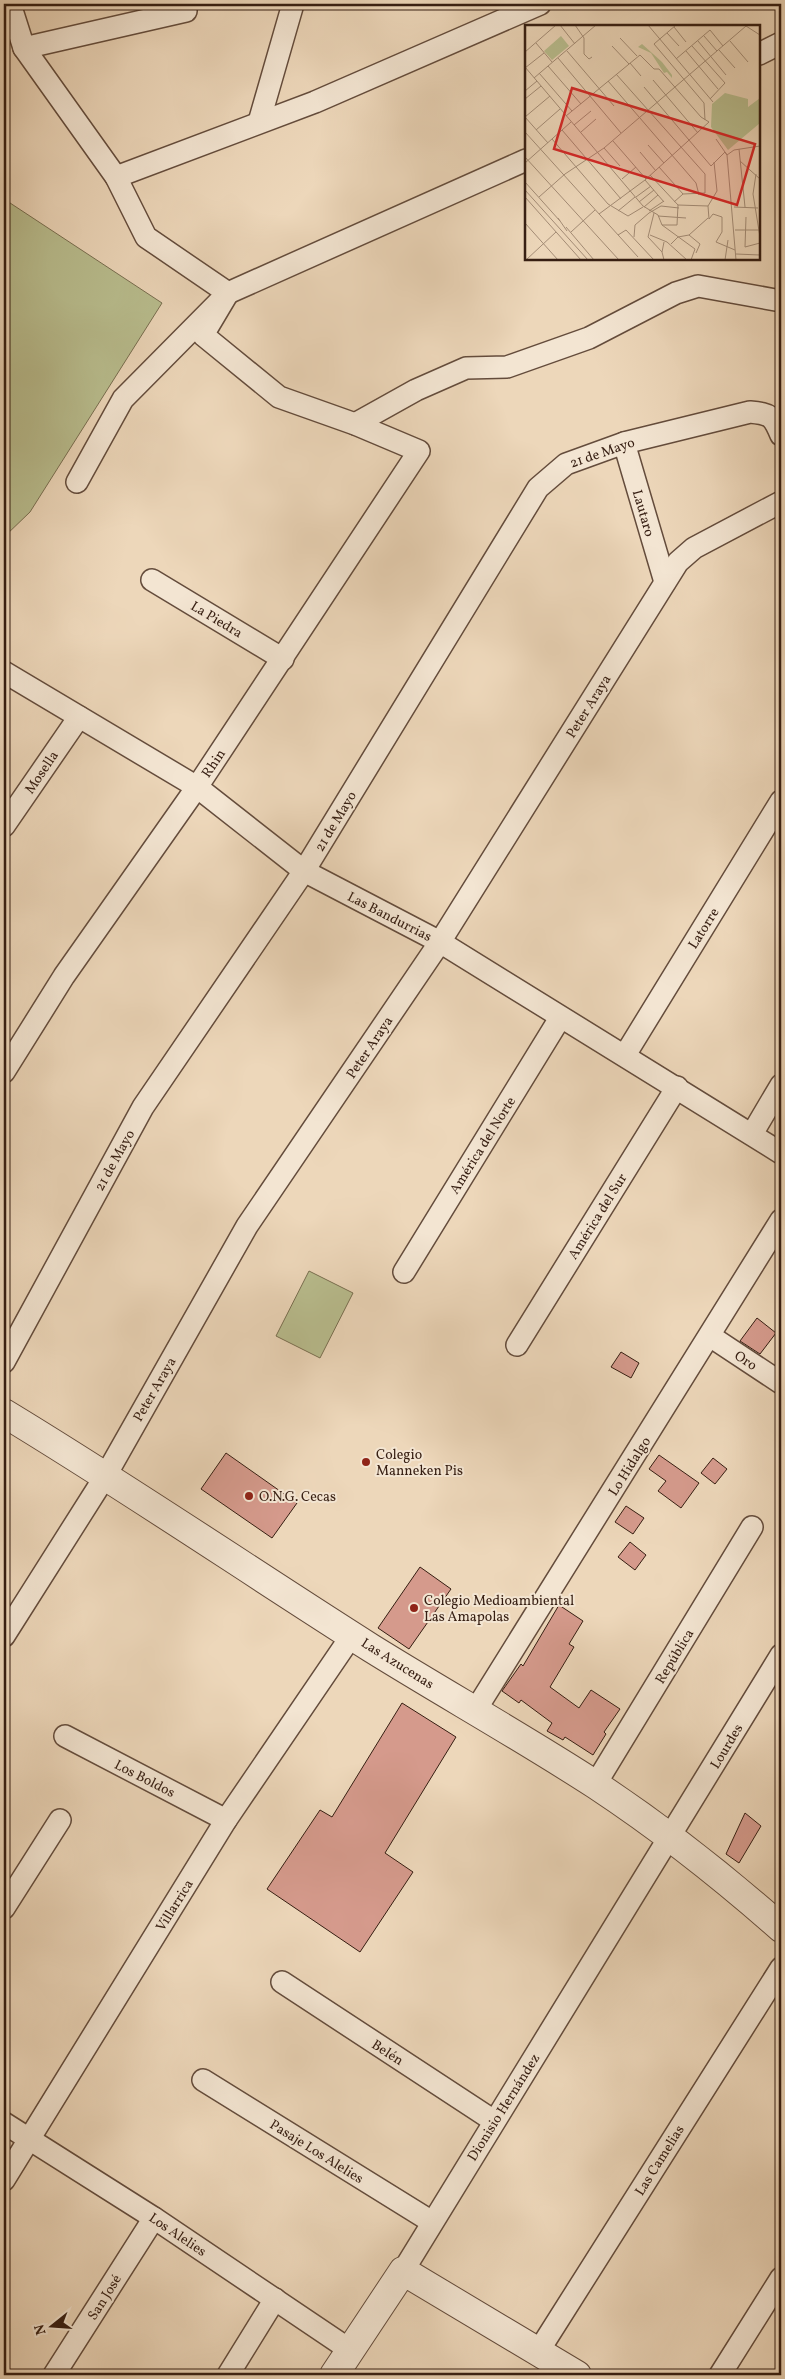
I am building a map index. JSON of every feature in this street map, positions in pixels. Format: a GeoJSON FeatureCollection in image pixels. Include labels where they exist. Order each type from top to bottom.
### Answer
{"type":"FeatureCollection","features":[{"type":"Feature","properties":{"kind":"street"},"geometry":{"type":"LineString","coordinates":[[10,4],[15,37],[116,176],[146,237],[228,293]]}},
{"type":"Feature","properties":{"kind":"street"},"geometry":{"type":"LineString","coordinates":[[259,122],[293,4]]}},
{"type":"Feature","properties":{"kind":"street"},"geometry":{"type":"LineString","coordinates":[[116,176],[315,102],[540,4]]}},
{"type":"Feature","properties":{"kind":"street"},"geometry":{"type":"LineString","coordinates":[[15,37],[186,11]]}},
{"type":"Feature","properties":{"kind":"street"},"geometry":{"type":"LineString","coordinates":[[760,54],[781,44]]}},
{"type":"Feature","properties":{"kind":"street"},"geometry":{"type":"LineString","coordinates":[[77,482],[123,399],[228,293],[525,160]]}},
{"type":"Feature","properties":{"kind":"street"},"geometry":{"type":"LineString","coordinates":[[228,293],[203,335],[279,397],[355,424],[416,390],[466,368],[507,367],[589,338],[676,293],[698,286],[781,301]]}},
{"type":"Feature","properties":{"kind":"street","name":"21 de Mayo"},"geometry":{"type":"LineString","coordinates":[[4,1362],[143,1107],[304,871],[538,488],[566,464],[624,444],[750,412],[766,413],[775,421],[781,435]]}},
{"type":"Feature","properties":{"kind":"street","name":"Rhin"},"geometry":{"type":"LineString","coordinates":[[4,1072],[64,976],[197,787],[420,451],[355,424]]}},
{"type":"Feature","properties":{"kind":"street","name":"Lautaro"},"geometry":{"type":"LineString","coordinates":[[624,444],[664,582]]}},
{"type":"Feature","properties":{"kind":"street","name":"Peter Araya"},"geometry":{"type":"LineString","coordinates":[[4,1636],[106,1475],[247,1226],[440,942],[664,582],[678,562],[694,548],[781,502]]}},
{"type":"Feature","properties":{"kind":"street","name":"La Piedra"},"geometry":{"type":"LineString","coordinates":[[152,580],[283,658]]}},
{"type":"Feature","properties":{"kind":"street","name":"Las Bandurrias"},"geometry":{"type":"LineString","coordinates":[[4,672],[197,787],[304,871],[440,942],[560,1018],[625,1054],[781,1153]]}},
{"type":"Feature","properties":{"kind":"street","name":"Mosella"},"geometry":{"type":"LineString","coordinates":[[4,826],[79,717]]}},
{"type":"Feature","properties":{"kind":"street","name":"Latorre"},"geometry":{"type":"LineString","coordinates":[[625,1054],[781,801]]}},
{"type":"Feature","properties":{"kind":"street","name":"América del Norte"},"geometry":{"type":"LineString","coordinates":[[404,1272],[560,1018]]}},
{"type":"Feature","properties":{"kind":"street"},"geometry":{"type":"LineString","coordinates":[[752,1134],[781,1085]]}},
{"type":"Feature","properties":{"kind":"street","name":"América del Sur"},"geometry":{"type":"LineString","coordinates":[[517,1345],[677,1087]]}},
{"type":"Feature","properties":{"kind":"street","name":"Lo Hidalgo"},"geometry":{"type":"LineString","coordinates":[[475,1711],[781,1220]]}},
{"type":"Feature","properties":{"kind":"street","name":"Oro"},"geometry":{"type":"LineString","coordinates":[[710,1336],[781,1383]]}},
{"type":"Feature","properties":{"kind":"street","name":"Las Azucenas"},"geometry":{"type":"LineString","coordinates":[[4,1413],[106,1475],[230,1558],[352,1635],[596,1785],[670,1836],[729,1882],[781,1928]]}},
{"type":"Feature","properties":{"kind":"street","name":"República"},"geometry":{"type":"LineString","coordinates":[[596,1785],[752,1527]]}},
{"type":"Feature","properties":{"kind":"street","name":"Villarrica"},"geometry":{"type":"LineString","coordinates":[[4,2180],[226,1820],[352,1635]]}},
{"type":"Feature","properties":{"kind":"street","name":"Lourdes"},"geometry":{"type":"LineString","coordinates":[[670,1836],[781,1655]]}},
{"type":"Feature","properties":{"kind":"street","name":"Los Boldos"},"geometry":{"type":"LineString","coordinates":[[65,1736],[226,1820]]}},
{"type":"Feature","properties":{"kind":"street"},"geometry":{"type":"LineString","coordinates":[[4,1908],[60,1820]]}},
{"type":"Feature","properties":{"kind":"street","name":"Dionisio Hernández"},"geometry":{"type":"LineString","coordinates":[[334,2375],[403,2270],[670,1836]]}},
{"type":"Feature","properties":{"kind":"street","name":"Las Camelias"},"geometry":{"type":"LineString","coordinates":[[538,2352],[781,1968]]}},
{"type":"Feature","properties":{"kind":"street","name":"Belén"},"geometry":{"type":"LineString","coordinates":[[282,1982],[494,2121]]}},
{"type":"Feature","properties":{"kind":"street","name":"Pasaje Los Alelies"},"geometry":{"type":"LineString","coordinates":[[203,2080],[432,2222]]}},
{"type":"Feature","properties":{"kind":"street","name":"Los Alelies"},"geometry":{"type":"LineString","coordinates":[[4,2123],[154,2218],[350,2350]]}},
{"type":"Feature","properties":{"kind":"street","name":"San José"},"geometry":{"type":"LineString","coordinates":[[54,2375],[154,2218]]}},
{"type":"Feature","properties":{"kind":"street"},"geometry":{"type":"LineString","coordinates":[[403,2270],[577,2375]]}},
{"type":"Feature","properties":{"kind":"street"},"geometry":{"type":"LineString","coordinates":[[720,2375],[781,2278]]}},
{"type":"Feature","properties":{"kind":"street"},"geometry":{"type":"LineString","coordinates":[[228,2375],[275,2299]]}},
{"type":"Feature","properties":{"kind":"green space"},"geometry":{"type":"Polygon","coordinates":[[[4,199],[162,303],[30,512],[4,537],[4,199]]]}},
{"type":"Feature","properties":{"kind":"green space"},"geometry":{"type":"Polygon","coordinates":[[[309,1271],[353,1293],[320,1358],[276,1336],[309,1271]]]}},
{"type":"Feature","properties":{"kind":"building"},"geometry":{"type":"Polygon","coordinates":[[[757,1318],[776,1333],[760,1354],[740,1341],[757,1318]]]}},
{"type":"Feature","properties":{"kind":"building"},"geometry":{"type":"Polygon","coordinates":[[[621,1352],[639,1363],[631,1378],[611,1367],[621,1352]]]}},
{"type":"Feature","properties":{"kind":"building","name":"O.N.G. Cecas"},"geometry":{"type":"Polygon","coordinates":[[[226,1453],[297,1503],[272,1538],[201,1489],[226,1453]]]}},
{"type":"Feature","properties":{"kind":"building"},"geometry":{"type":"Polygon","coordinates":[[[659,1455],[699,1483],[681,1508],[658,1491],[666,1481],[649,1469],[659,1455]]]}},
{"type":"Feature","properties":{"kind":"building"},"geometry":{"type":"Polygon","coordinates":[[[713,1458],[727,1469],[715,1484],[701,1473],[713,1458]]]}},
{"type":"Feature","properties":{"kind":"building"},"geometry":{"type":"Polygon","coordinates":[[[626,1506],[644,1518],[633,1534],[615,1522],[626,1506]]]}},
{"type":"Feature","properties":{"kind":"building"},"geometry":{"type":"Polygon","coordinates":[[[630,1542],[646,1555],[635,1570],[618,1557],[630,1542]]]}},
{"type":"Feature","properties":{"kind":"building","name":"Colegio Medioambiental Las Amapolas"},"geometry":{"type":"Polygon","coordinates":[[[420,1567],[451,1589],[409,1649],[378,1628],[420,1567]]]}},
{"type":"Feature","properties":{"kind":"building"},"geometry":{"type":"Polygon","coordinates":[[[559,1605],[583,1621],[569,1644],[574,1647],[550,1687],[579,1708],[591,1690],[620,1709],[604,1732],[606,1734],[593,1755],[565,1737],[563,1740],[547,1731],[552,1723],[521,1700],[519,1703],[502,1691],[521,1664],[523,1666],[559,1605]]]}},
{"type":"Feature","properties":{"kind":"building"},"geometry":{"type":"Polygon","coordinates":[[[402,1703],[456,1737],[385,1853],[413,1872],[360,1952],[267,1889],[320,1810],[332,1817],[402,1703]]]}},
{"type":"Feature","properties":{"kind":"building"},"geometry":{"type":"Polygon","coordinates":[[[745,1813],[761,1826],[739,1863],[726,1854],[745,1813]]]}},
{"type":"Feature","properties":{"kind":"place","name":"Colegio Manneken Pis"},"geometry":{"type":"Point","coordinates":[366,1462]}},
{"type":"Feature","properties":{"kind":"place","name":"O.N.G. Cecas"},"geometry":{"type":"Point","coordinates":[249,1496]}},
{"type":"Feature","properties":{"kind":"place","name":"Colegio Medioambiental Las Amapolas"},"geometry":{"type":"Point","coordinates":[414,1608]}}]}
